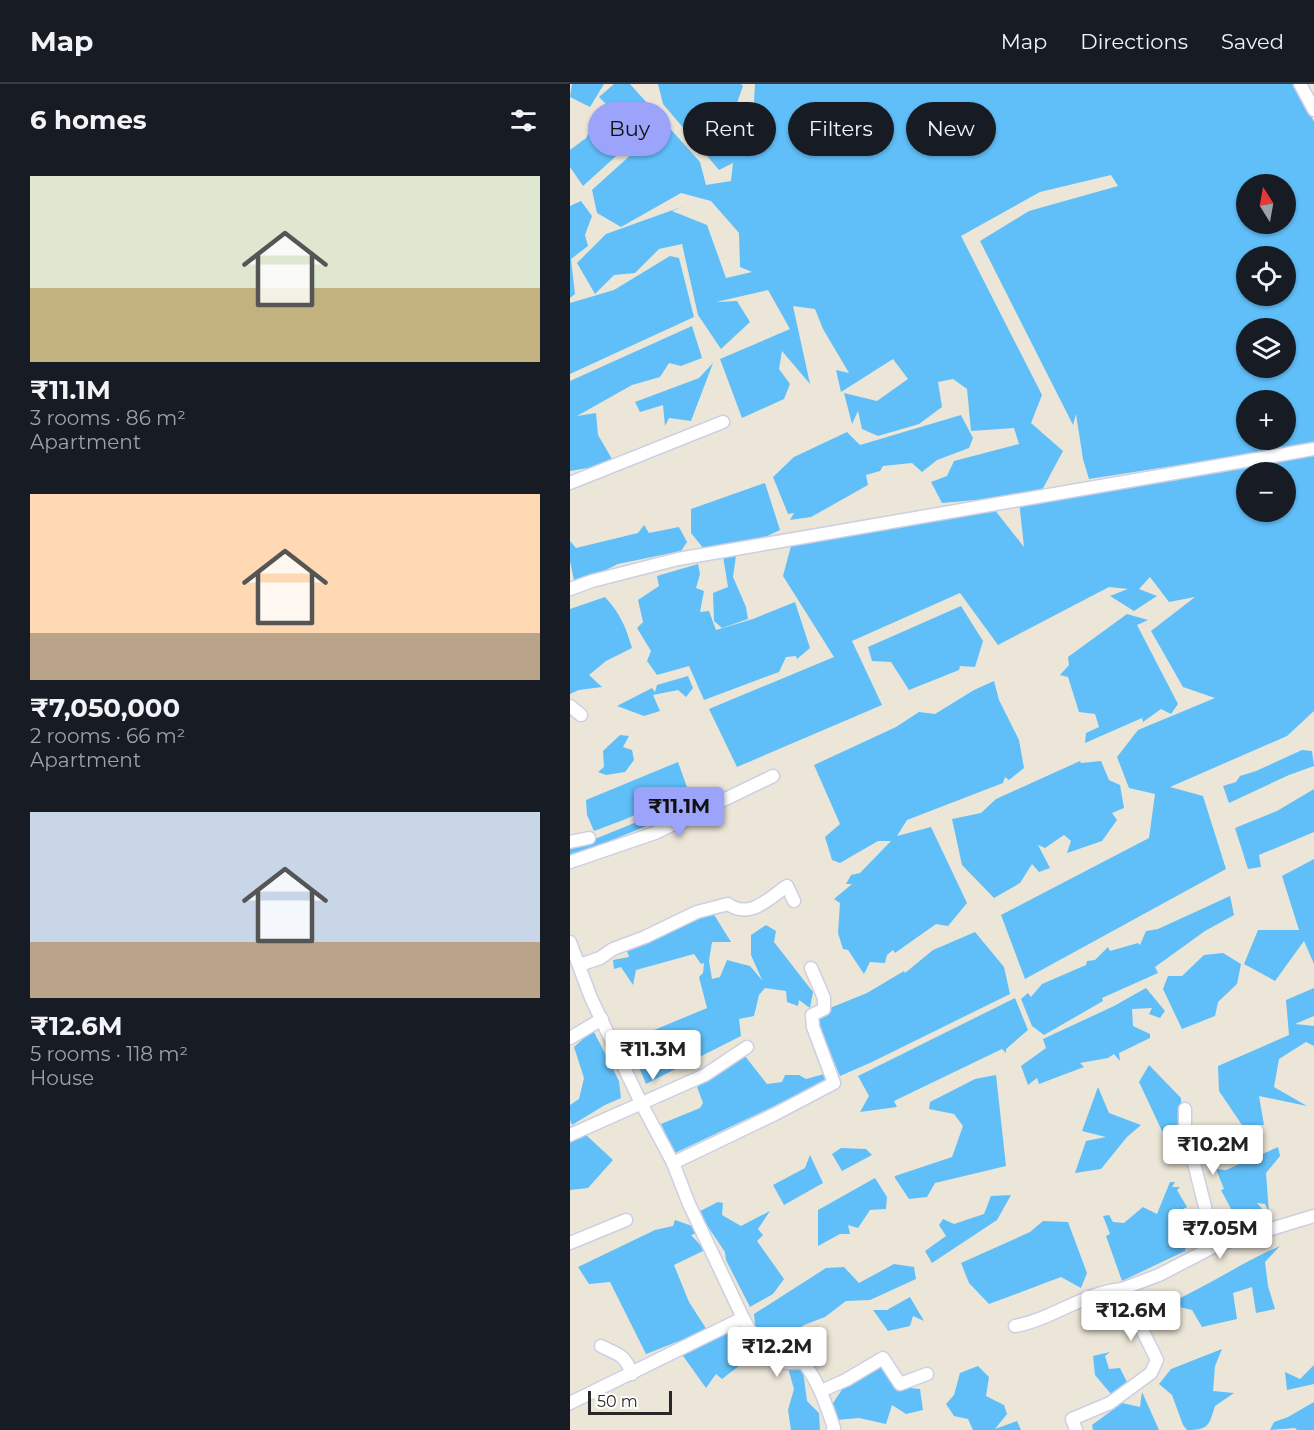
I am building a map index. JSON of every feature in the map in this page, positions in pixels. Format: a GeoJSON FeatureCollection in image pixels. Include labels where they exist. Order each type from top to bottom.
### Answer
{"type":"FeatureCollection","features":[{"type":"Feature","properties":{"kind":"street"},"geometry":{"type":"LineString","coordinates":[[1300,84],[1314,110]]}},
{"type":"Feature","properties":{"kind":"street"},"geometry":{"type":"LineString","coordinates":[[570,483],[723,422]]}},
{"type":"Feature","properties":{"kind":"street"},"geometry":{"type":"LineString","coordinates":[[570,588],[678,559],[1314,449]]}},
{"type":"Feature","properties":{"kind":"street"},"geometry":{"type":"LineString","coordinates":[[570,706],[581,715]]}},
{"type":"Feature","properties":{"kind":"street"},"geometry":{"type":"LineString","coordinates":[[570,862],[655,832],[773,776]]}},
{"type":"Feature","properties":{"kind":"street"},"geometry":{"type":"LineString","coordinates":[[570,842],[588,838]]}},
{"type":"Feature","properties":{"kind":"street"},"geometry":{"type":"LineString","coordinates":[[579,965],[600,958],[613,949],[698,912],[728,904],[746,911],[762,905],[787,886],[794,901]]}},
{"type":"Feature","properties":{"kind":"street"},"geometry":{"type":"LineString","coordinates":[[570,942],[602,1020],[641,1103],[673,1162],[689,1204],[743,1318],[761,1350],[769,1358],[781,1363],[804,1363],[821,1391],[834,1428],[832,1430]]}},
{"type":"Feature","properties":{"kind":"street"},"geometry":{"type":"LineString","coordinates":[[673,1162],[775,1114],[834,1083],[813,1027],[812,1015],[824,1009],[824,998],[811,968]]}},
{"type":"Feature","properties":{"kind":"street"},"geometry":{"type":"LineString","coordinates":[[570,1038],[602,1020]]}},
{"type":"Feature","properties":{"kind":"street"},"geometry":{"type":"LineString","coordinates":[[571,1133],[705,1075],[747,1047]]}},
{"type":"Feature","properties":{"kind":"street"},"geometry":{"type":"LineString","coordinates":[[1185,1109],[1185,1128],[1215,1246]]}},
{"type":"Feature","properties":{"kind":"street"},"geometry":{"type":"LineString","coordinates":[[1016,1326],[1052,1315],[1061,1308],[1109,1290],[1122,1288],[1159,1275],[1215,1246],[1314,1216]]}},
{"type":"Feature","properties":{"kind":"street"},"geometry":{"type":"LineString","coordinates":[[570,1243],[626,1220]]}},
{"type":"Feature","properties":{"kind":"street"},"geometry":{"type":"LineString","coordinates":[[1077,1430],[1072,1419],[1110,1403],[1151,1373],[1157,1360],[1122,1288]]}},
{"type":"Feature","properties":{"kind":"street"},"geometry":{"type":"LineString","coordinates":[[570,1403],[743,1318]]}},
{"type":"Feature","properties":{"kind":"street"},"geometry":{"type":"LineString","coordinates":[[601,1346],[619,1353],[627,1361],[632,1374]]}},
{"type":"Feature","properties":{"kind":"street"},"geometry":{"type":"LineString","coordinates":[[821,1391],[846,1380],[883,1358],[900,1384],[927,1374]]}},
{"type":"Feature","properties":{"kind":"water"},"geometry":{"type":"Polygon","coordinates":[[[572,84],[604,84],[593,102],[588,102],[588,106],[570,97],[572,84]]]}},
{"type":"Feature","properties":{"kind":"water"},"geometry":{"type":"Polygon","coordinates":[[[614,84],[630,84],[646,102],[604,102],[599,97],[614,84]]]}},
{"type":"Feature","properties":{"kind":"water"},"geometry":{"type":"Polygon","coordinates":[[[658,84],[741,84],[743,86],[737,102],[683,102],[683,128],[671,113],[671,102],[662,102],[658,84]]]}},
{"type":"Feature","properties":{"kind":"water"},"geometry":{"type":"Polygon","coordinates":[[[755,84],[1295,84],[1314,122],[1314,444],[1296,447],[1296,390],[1236,390],[1236,450],[1275,450],[1089,479],[1083,459],[1076,414],[1073,425],[980,241],[1029,211],[1118,186],[1111,175],[1040,192],[961,236],[1042,395],[1031,423],[1063,451],[1041,492],[942,503],[931,482],[947,476],[954,461],[1019,444],[1014,428],[971,431],[967,389],[953,379],[938,382],[942,407],[919,424],[878,436],[862,429],[858,411],[852,424],[844,393],[877,401],[908,379],[893,359],[841,392],[836,370],[849,373],[823,329],[815,309],[793,306],[810,384],[782,351],[779,369],[790,384],[784,399],[742,418],[720,359],[790,329],[768,290],[716,302],[737,301],[750,322],[721,349],[698,315],[682,244],[659,249],[635,273],[614,275],[595,294],[577,263],[606,234],[684,206],[672,211],[707,225],[726,278],[752,272],[740,267],[739,233],[711,201],[681,193],[621,227],[597,213],[592,190],[629,156],[671,156],[671,130],[683,143],[683,156],[695,156],[700,162],[706,185],[731,181],[733,163],[719,170],[707,156],[776,156],[776,102],[755,102],[755,84]]]}},
{"type":"Feature","properties":{"kind":"water"},"geometry":{"type":"Polygon","coordinates":[[[588,134],[588,156],[616,156],[583,186],[570,167],[570,150],[588,134]]]}},
{"type":"Feature","properties":{"kind":"water"},"geometry":{"type":"Polygon","coordinates":[[[581,201],[592,216],[585,235],[588,246],[571,259],[575,294],[570,298],[570,206],[581,201]]]}},
{"type":"Feature","properties":{"kind":"water"},"geometry":{"type":"Polygon","coordinates":[[[670,256],[679,258],[694,317],[570,374],[570,303],[614,290],[670,256]]]}},
{"type":"Feature","properties":{"kind":"water"},"geometry":{"type":"Polygon","coordinates":[[[692,326],[702,358],[681,366],[669,363],[660,377],[632,385],[577,416],[596,413],[598,435],[612,459],[605,465],[570,471],[570,381],[692,326]]]}},
{"type":"Feature","properties":{"kind":"water"},"geometry":{"type":"Polygon","coordinates":[[[713,363],[691,421],[669,418],[665,426],[663,405],[640,412],[635,402],[699,378],[713,363]]]}},
{"type":"Feature","properties":{"kind":"water"},"geometry":{"type":"Polygon","coordinates":[[[961,415],[973,438],[969,448],[937,460],[922,472],[912,463],[883,466],[880,471],[866,475],[868,485],[811,517],[790,520],[794,513],[788,514],[773,477],[794,457],[847,432],[860,445],[961,415]]]}},
{"type":"Feature","properties":{"kind":"water"},"geometry":{"type":"Polygon","coordinates":[[[1314,455],[1314,711],[1287,736],[1170,787],[1203,796],[1226,869],[1025,979],[1001,915],[1149,838],[1155,794],[1129,788],[1117,757],[1138,730],[1215,698],[1183,687],[1151,631],[1195,597],[1169,602],[1150,577],[1139,589],[1157,596],[1134,611],[1110,596],[1128,589],[1109,587],[998,645],[960,593],[852,641],[882,705],[737,767],[709,709],[834,657],[783,576],[792,542],[994,509],[1024,547],[1019,501],[1236,467],[1236,522],[1296,522],[1296,462],[1269,462],[1314,455]]]}},
{"type":"Feature","properties":{"kind":"water"},"geometry":{"type":"Polygon","coordinates":[[[765,483],[780,530],[759,540],[704,549],[691,533],[691,509],[765,483]]]}},
{"type":"Feature","properties":{"kind":"water"},"geometry":{"type":"Polygon","coordinates":[[[644,525],[649,533],[679,527],[687,542],[681,551],[618,564],[575,585],[570,561],[570,541],[576,548],[638,533],[644,525]]]}},
{"type":"Feature","properties":{"kind":"water"},"geometry":{"type":"Polygon","coordinates":[[[726,554],[736,556],[733,577],[746,607],[748,619],[722,628],[714,621],[713,593],[728,587],[723,556],[726,554]]]}},
{"type":"Feature","properties":{"kind":"water"},"geometry":{"type":"Polygon","coordinates":[[[698,564],[700,574],[696,588],[704,591],[700,612],[709,611],[716,630],[753,619],[795,602],[810,648],[797,659],[796,656],[786,657],[779,672],[704,700],[689,666],[657,675],[647,661],[651,651],[637,628],[643,622],[638,600],[659,586],[657,576],[698,564]]]}},
{"type":"Feature","properties":{"kind":"water"},"geometry":{"type":"Polygon","coordinates":[[[605,597],[622,621],[632,648],[606,661],[589,675],[602,687],[579,690],[570,694],[570,609],[605,597]]]}},
{"type":"Feature","properties":{"kind":"water"},"geometry":{"type":"Polygon","coordinates":[[[961,606],[983,641],[975,667],[960,666],[959,670],[909,690],[891,662],[872,661],[868,647],[961,606]]]}},
{"type":"Feature","properties":{"kind":"water"},"geometry":{"type":"Polygon","coordinates":[[[1127,614],[1148,620],[1137,625],[1178,704],[1171,714],[1161,709],[1143,722],[1142,718],[1085,743],[1086,733],[1099,727],[1095,714],[1079,712],[1068,677],[1060,675],[1069,665],[1068,657],[1127,614]]]}},
{"type":"Feature","properties":{"kind":"water"},"geometry":{"type":"Polygon","coordinates":[[[688,676],[693,688],[686,697],[678,690],[653,695],[660,711],[644,716],[617,706],[652,688],[655,692],[657,685],[688,676]]]}},
{"type":"Feature","properties":{"kind":"water"},"geometry":{"type":"Polygon","coordinates":[[[994,681],[999,700],[1019,740],[1024,768],[1009,780],[1005,777],[1003,783],[907,820],[897,836],[931,827],[967,903],[948,926],[936,924],[895,953],[893,950],[887,955],[885,963],[870,962],[864,974],[848,950],[843,949],[838,933],[840,903],[834,899],[852,884],[846,884],[851,875],[860,873],[891,841],[878,841],[840,863],[832,860],[825,837],[840,824],[814,765],[896,727],[919,712],[935,714],[974,690],[994,681]]]}},
{"type":"Feature","properties":{"kind":"water"},"geometry":{"type":"Polygon","coordinates":[[[620,735],[629,736],[623,747],[632,750],[634,760],[625,772],[606,775],[598,772],[604,767],[603,751],[620,735]]]}},
{"type":"Feature","properties":{"kind":"water"},"geometry":{"type":"Polygon","coordinates":[[[1302,750],[1312,751],[1314,766],[1229,803],[1223,786],[1236,782],[1240,776],[1302,750]]]}},
{"type":"Feature","properties":{"kind":"water"},"geometry":{"type":"Polygon","coordinates":[[[1080,761],[1081,763],[1101,761],[1109,780],[1120,785],[1124,808],[1112,813],[1117,820],[1102,841],[1067,853],[1071,841],[1064,835],[1045,848],[1038,845],[1050,868],[1039,872],[1032,864],[1020,883],[994,898],[962,865],[952,819],[981,813],[996,799],[1080,761]]]}},
{"type":"Feature","properties":{"kind":"water"},"geometry":{"type":"Polygon","coordinates":[[[678,762],[688,790],[594,831],[587,815],[586,800],[678,762]]]}},
{"type":"Feature","properties":{"kind":"water"},"geometry":{"type":"Polygon","coordinates":[[[1314,789],[1314,832],[1259,855],[1261,867],[1248,869],[1235,828],[1277,811],[1314,789]]]}},
{"type":"Feature","properties":{"kind":"water"},"geometry":{"type":"Polygon","coordinates":[[[716,790],[718,797],[570,857],[570,849],[716,790]]]}},
{"type":"Feature","properties":{"kind":"water"},"geometry":{"type":"Polygon","coordinates":[[[1314,859],[1314,964],[1304,941],[1275,981],[1244,964],[1258,930],[1299,930],[1282,876],[1314,859]]]}},
{"type":"Feature","properties":{"kind":"water"},"geometry":{"type":"Polygon","coordinates":[[[1230,896],[1234,915],[1205,931],[1155,967],[1158,973],[1102,998],[1103,1001],[1044,1035],[1032,1026],[1021,999],[1028,993],[1031,997],[1042,984],[1086,965],[1087,961],[1095,960],[1108,947],[1110,951],[1138,943],[1140,945],[1146,931],[1158,929],[1230,896]]]}},
{"type":"Feature","properties":{"kind":"water"},"geometry":{"type":"Polygon","coordinates":[[[698,912],[713,913],[731,942],[712,942],[709,961],[712,979],[720,977],[727,960],[750,966],[762,980],[751,955],[751,935],[766,925],[776,931],[774,942],[813,992],[810,1008],[799,1000],[798,1006],[787,1002],[786,991],[765,988],[759,995],[754,1016],[739,1019],[741,1036],[646,1084],[638,1065],[626,1055],[647,1033],[707,1008],[699,977],[703,973],[704,963],[701,964],[694,954],[636,970],[633,985],[621,967],[614,969],[613,960],[629,957],[627,951],[698,912]]]}},
{"type":"Feature","properties":{"kind":"water"},"geometry":{"type":"Polygon","coordinates":[[[975,932],[1004,967],[1010,994],[840,1076],[817,1021],[820,1012],[867,993],[904,971],[905,973],[933,950],[975,932]]]}},
{"type":"Feature","properties":{"kind":"water"},"geometry":{"type":"Polygon","coordinates":[[[1223,953],[1241,964],[1237,984],[1218,1002],[1215,1016],[1182,1029],[1163,989],[1168,976],[1182,976],[1204,955],[1223,953]]]}},
{"type":"Feature","properties":{"kind":"water"},"geometry":{"type":"Polygon","coordinates":[[[1146,988],[1165,1011],[1160,1018],[1149,1014],[1152,1008],[1132,1009],[1133,1026],[1150,1034],[1150,1038],[1119,1053],[1120,1061],[1114,1054],[1108,1058],[1080,1063],[1084,1067],[1039,1084],[1037,1078],[1028,1085],[1021,1066],[1046,1048],[1043,1039],[1114,1006],[1146,988]]]}},
{"type":"Feature","properties":{"kind":"water"},"geometry":{"type":"Polygon","coordinates":[[[1314,988],[1314,1016],[1295,1024],[1314,1026],[1314,1046],[1306,1042],[1279,1059],[1274,1087],[1307,1106],[1259,1096],[1264,1125],[1242,1125],[1219,1091],[1218,1066],[1289,1035],[1286,1000],[1314,988]]]}},
{"type":"Feature","properties":{"kind":"water"},"geometry":{"type":"Polygon","coordinates":[[[1015,998],[1028,1030],[1006,1049],[1006,1053],[1002,1049],[894,1101],[897,1107],[860,1112],[869,1096],[858,1076],[1015,998]]]}},
{"type":"Feature","properties":{"kind":"water"},"geometry":{"type":"Polygon","coordinates":[[[593,1030],[619,1081],[621,1098],[572,1125],[570,1105],[579,1099],[584,1078],[574,1047],[593,1030]]]}},
{"type":"Feature","properties":{"kind":"water"},"geometry":{"type":"Polygon","coordinates":[[[745,1056],[767,1084],[782,1082],[785,1075],[799,1075],[806,1079],[828,1073],[831,1079],[675,1153],[661,1124],[700,1108],[703,1103],[697,1087],[745,1056]]]}},
{"type":"Feature","properties":{"kind":"water"},"geometry":{"type":"Polygon","coordinates":[[[1149,1065],[1181,1098],[1182,1134],[1172,1135],[1162,1131],[1139,1082],[1149,1065]]]}},
{"type":"Feature","properties":{"kind":"water"},"geometry":{"type":"Polygon","coordinates":[[[996,1075],[1006,1166],[935,1183],[927,1197],[909,1199],[895,1176],[952,1157],[963,1126],[954,1114],[929,1109],[930,1102],[975,1079],[996,1075]]]}},
{"type":"Feature","properties":{"kind":"water"},"geometry":{"type":"Polygon","coordinates":[[[1098,1087],[1109,1113],[1141,1125],[1127,1137],[1101,1169],[1075,1173],[1086,1141],[1106,1137],[1082,1131],[1098,1087]]]}},
{"type":"Feature","properties":{"kind":"water"},"geometry":{"type":"Polygon","coordinates":[[[585,1134],[613,1160],[588,1188],[570,1190],[570,1143],[585,1134]]]}},
{"type":"Feature","properties":{"kind":"water"},"geometry":{"type":"Polygon","coordinates":[[[1278,1147],[1280,1156],[1266,1173],[1269,1213],[1265,1204],[1257,1203],[1266,1213],[1238,1222],[1221,1190],[1224,1189],[1216,1169],[1226,1170],[1278,1147]]]}},
{"type":"Feature","properties":{"kind":"water"},"geometry":{"type":"Polygon","coordinates":[[[841,1148],[866,1149],[872,1155],[842,1171],[832,1154],[841,1148]]]}},
{"type":"Feature","properties":{"kind":"water"},"geometry":{"type":"Polygon","coordinates":[[[810,1155],[823,1183],[784,1205],[773,1185],[805,1168],[810,1155]]]}},
{"type":"Feature","properties":{"kind":"water"},"geometry":{"type":"Polygon","coordinates":[[[875,1178],[887,1197],[886,1209],[870,1210],[858,1228],[848,1225],[850,1234],[840,1234],[818,1246],[818,1210],[875,1178]]]}},
{"type":"Feature","properties":{"kind":"water"},"geometry":{"type":"Polygon","coordinates":[[[1170,1182],[1175,1182],[1172,1187],[1180,1187],[1177,1190],[1187,1207],[1181,1210],[1189,1222],[1185,1251],[1122,1281],[1106,1236],[1110,1234],[1103,1216],[1109,1215],[1113,1222],[1124,1223],[1143,1207],[1157,1214],[1170,1182]]]}},
{"type":"Feature","properties":{"kind":"water"},"geometry":{"type":"Polygon","coordinates":[[[1011,1195],[997,1220],[932,1263],[925,1251],[946,1236],[939,1225],[943,1219],[954,1224],[984,1214],[991,1196],[1011,1195]]]}},
{"type":"Feature","properties":{"kind":"water"},"geometry":{"type":"Polygon","coordinates":[[[718,1202],[723,1203],[722,1215],[741,1226],[770,1211],[758,1229],[763,1235],[757,1241],[784,1279],[773,1294],[750,1307],[726,1260],[725,1252],[698,1212],[718,1202]]]}},
{"type":"Feature","properties":{"kind":"water"},"geometry":{"type":"Polygon","coordinates":[[[675,1220],[692,1226],[697,1233],[691,1235],[705,1250],[674,1265],[689,1302],[707,1330],[646,1354],[610,1282],[589,1284],[578,1267],[655,1230],[673,1226],[675,1220]]]}},
{"type":"Feature","properties":{"kind":"water"},"geometry":{"type":"Polygon","coordinates":[[[1043,1221],[1068,1222],[1087,1273],[1081,1288],[1061,1277],[989,1304],[969,1283],[961,1263],[1030,1232],[1043,1221]]]}},
{"type":"Feature","properties":{"kind":"water"},"geometry":{"type":"Polygon","coordinates":[[[1280,1246],[1265,1262],[1268,1286],[1275,1309],[1256,1313],[1252,1287],[1233,1293],[1237,1319],[1202,1327],[1192,1310],[1167,1304],[1251,1260],[1280,1246]]]}},
{"type":"Feature","properties":{"kind":"water"},"geometry":{"type":"Polygon","coordinates":[[[894,1264],[914,1267],[916,1279],[870,1300],[846,1301],[825,1317],[804,1325],[784,1338],[772,1350],[756,1335],[754,1314],[826,1268],[844,1267],[859,1283],[894,1264]]]}},
{"type":"Feature","properties":{"kind":"water"},"geometry":{"type":"Polygon","coordinates":[[[910,1297],[924,1321],[913,1316],[910,1326],[888,1331],[873,1310],[887,1310],[910,1297]]]}},
{"type":"Feature","properties":{"kind":"water"},"geometry":{"type":"Polygon","coordinates":[[[739,1325],[753,1355],[722,1379],[716,1374],[706,1388],[681,1353],[739,1325]]]}},
{"type":"Feature","properties":{"kind":"water"},"geometry":{"type":"Polygon","coordinates":[[[1222,1349],[1215,1366],[1213,1391],[1234,1393],[1215,1406],[1207,1425],[1200,1429],[1187,1430],[1172,1395],[1159,1384],[1171,1369],[1222,1349]]]}},
{"type":"Feature","properties":{"kind":"water"},"geometry":{"type":"Polygon","coordinates":[[[1110,1352],[1105,1356],[1109,1369],[1120,1368],[1127,1382],[1111,1394],[1095,1375],[1093,1356],[1110,1352]]]}},
{"type":"Feature","properties":{"kind":"water"},"geometry":{"type":"Polygon","coordinates":[[[884,1364],[893,1386],[920,1389],[923,1410],[906,1414],[892,1405],[886,1424],[859,1418],[836,1420],[831,1406],[847,1382],[884,1364]]]}},
{"type":"Feature","properties":{"kind":"water"},"geometry":{"type":"Polygon","coordinates":[[[1314,1365],[1314,1384],[1287,1390],[1285,1372],[1300,1379],[1314,1365]]]}},
{"type":"Feature","properties":{"kind":"water"},"geometry":{"type":"Polygon","coordinates":[[[978,1366],[989,1377],[986,1396],[1004,1405],[1007,1414],[995,1429],[1017,1421],[1021,1430],[973,1430],[968,1419],[954,1416],[946,1404],[954,1395],[960,1373],[978,1366]]]}},
{"type":"Feature","properties":{"kind":"water"},"geometry":{"type":"Polygon","coordinates":[[[788,1368],[803,1371],[807,1401],[819,1413],[820,1430],[791,1430],[788,1410],[794,1389],[788,1368]]]}},
{"type":"Feature","properties":{"kind":"water"},"geometry":{"type":"Polygon","coordinates":[[[1142,1392],[1159,1430],[1093,1430],[1092,1425],[1122,1403],[1140,1407],[1142,1392]]]}},
{"type":"Feature","properties":{"kind":"water"},"geometry":{"type":"Polygon","coordinates":[[[1314,1402],[1314,1430],[1295,1428],[1270,1430],[1274,1422],[1314,1402]]]}}]}
